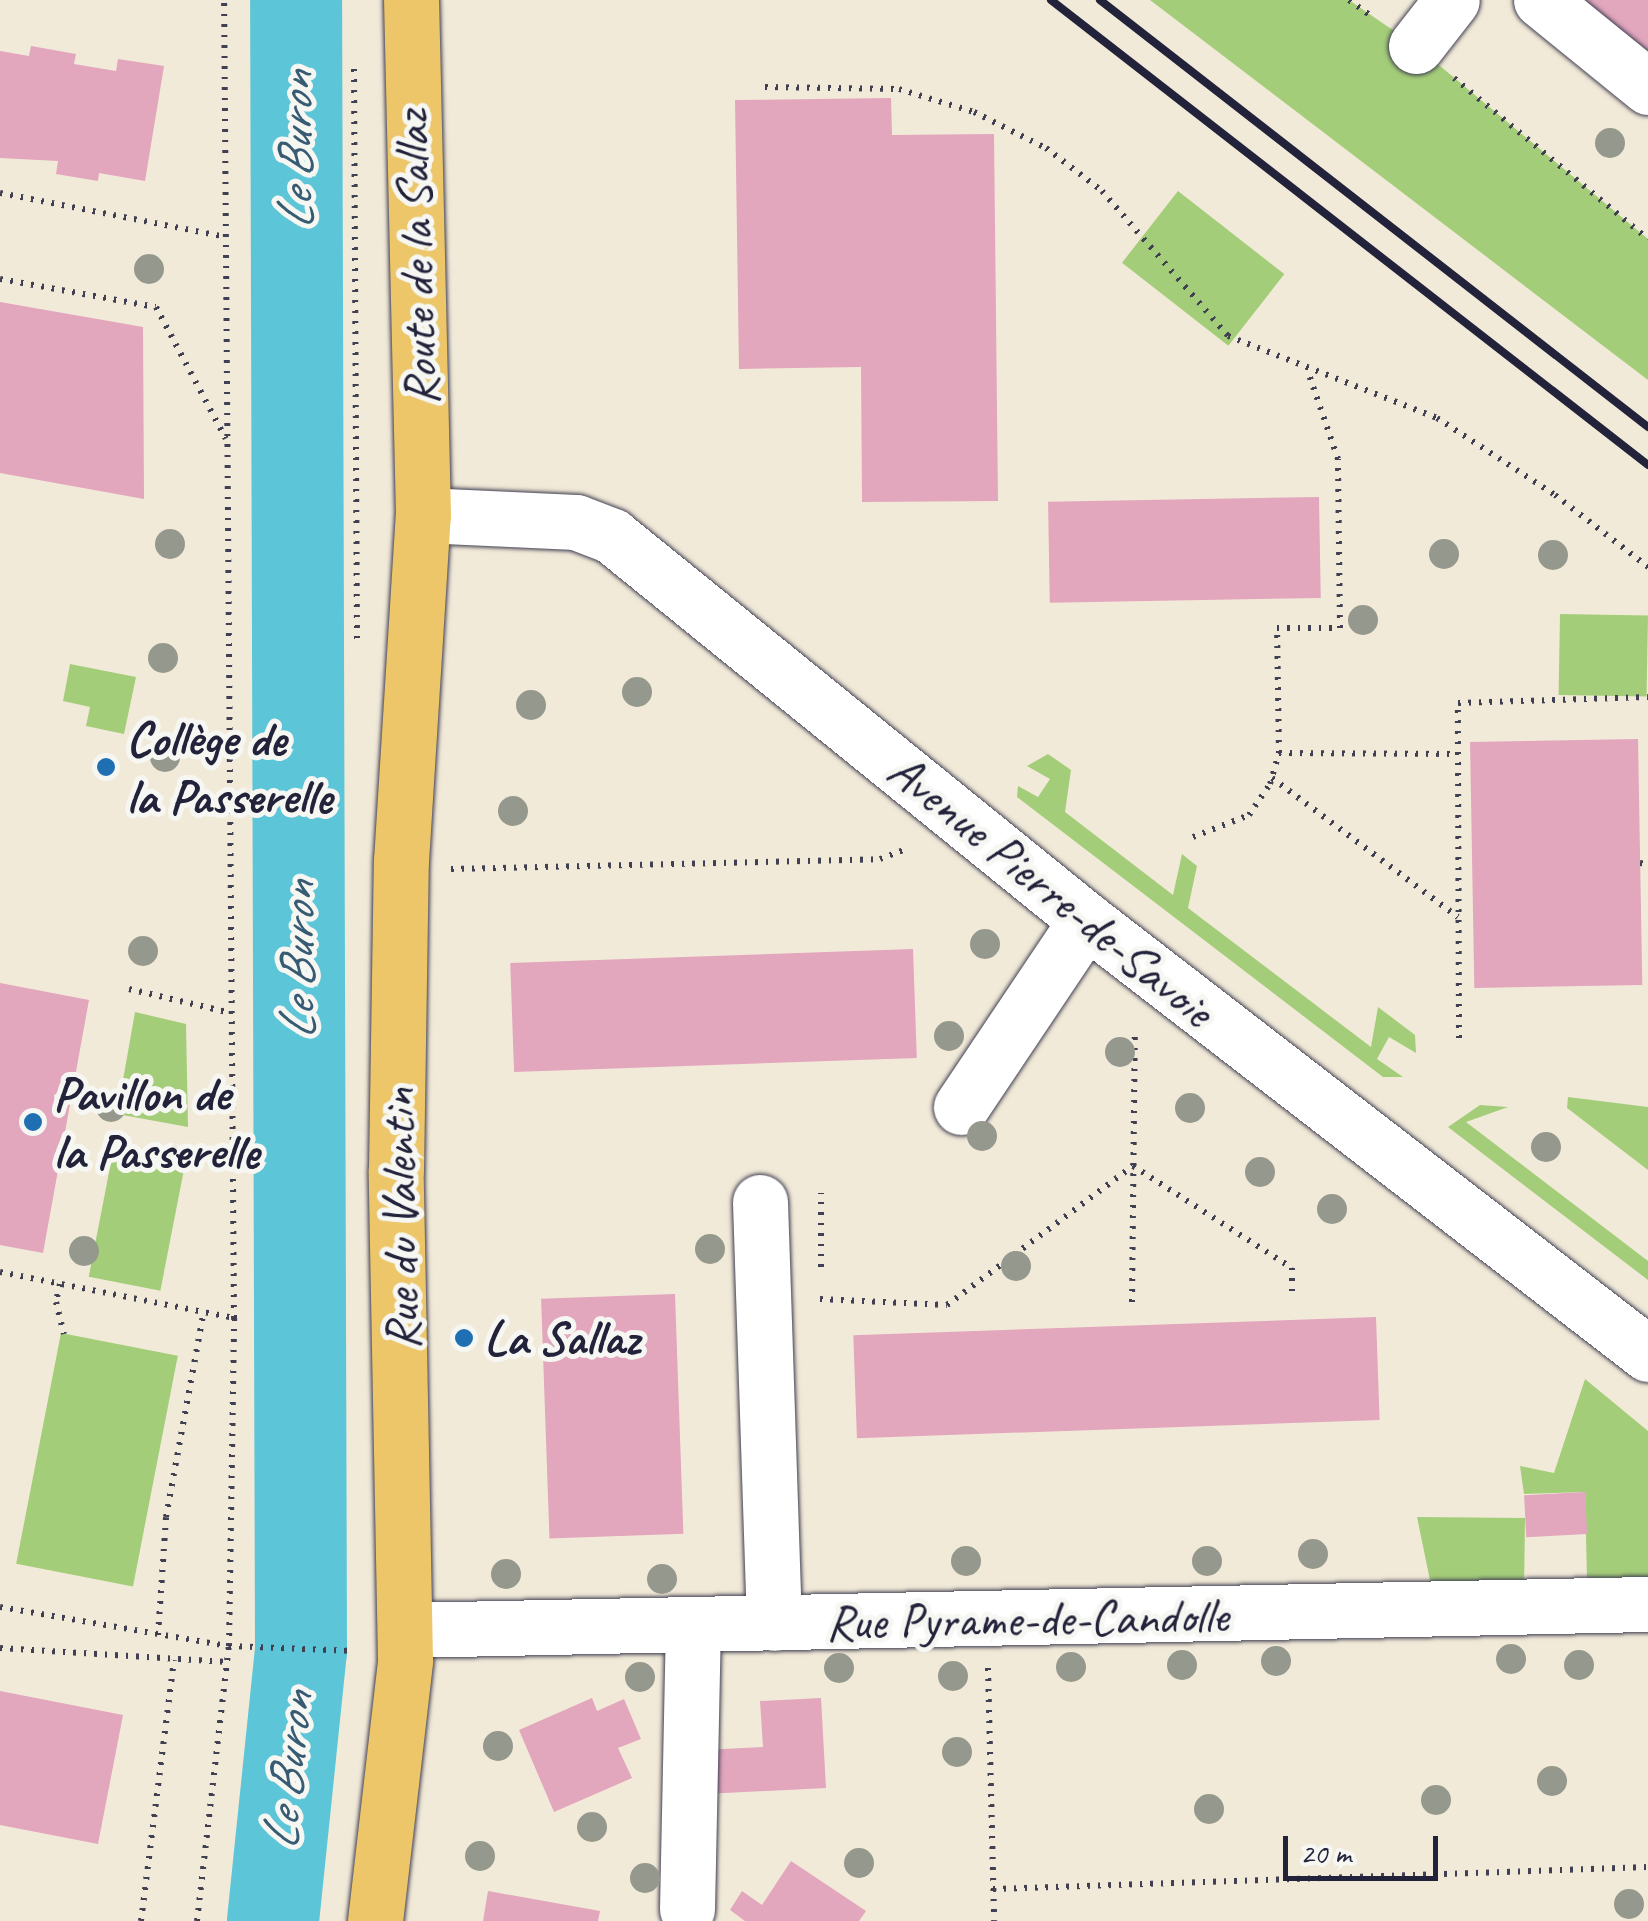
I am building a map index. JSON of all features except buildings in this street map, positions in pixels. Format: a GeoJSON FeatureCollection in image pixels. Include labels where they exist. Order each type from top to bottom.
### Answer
{"type":"FeatureCollection","features":[{"type":"Feature","properties":{"kind":"main road","name":"Route de la Sallaz"},"geometry":{"type":"LineString","coordinates":[[411,0],[423,515]]}},
{"type":"Feature","properties":{"kind":"main road","name":"Rue du Valentin"},"geometry":{"type":"LineString","coordinates":[[375,1921],[405,1630],[396,1170],[400,861],[423,515]]}},
{"type":"Feature","properties":{"kind":"street"},"geometry":{"type":"LineString","coordinates":[[1416,46],[1452,0]]}},
{"type":"Feature","properties":{"kind":"street"},"geometry":{"type":"LineString","coordinates":[[1541,0],[1648,87]]}},
{"type":"Feature","properties":{"kind":"street","name":"Avenue Pierre-de-Savoie"},"geometry":{"type":"LineString","coordinates":[[423,515],[576,522],[612,536],[1086,920],[1648,1354]]}},
{"type":"Feature","properties":{"kind":"street"},"geometry":{"type":"LineString","coordinates":[[961,1107],[1086,920]]}},
{"type":"Feature","properties":{"kind":"street"},"geometry":{"type":"LineString","coordinates":[[760,1202],[774,1623]]}},
{"type":"Feature","properties":{"kind":"street","name":"Rue Pyrame-de-Candolle"},"geometry":{"type":"LineString","coordinates":[[405,1630],[1648,1604]]}},
{"type":"Feature","properties":{"kind":"street"},"geometry":{"type":"LineString","coordinates":[[687,1909],[693,1624]]}},
{"type":"Feature","properties":{"kind":"path"},"geometry":{"type":"LineString","coordinates":[[197,1921],[229,1646],[234,1318],[224,0]]}},
{"type":"Feature","properties":{"kind":"path"},"geometry":{"type":"LineString","coordinates":[[1349,0],[1416,46],[1648,239]]}},
{"type":"Feature","properties":{"kind":"path"},"geometry":{"type":"LineString","coordinates":[[765,87],[898,89],[974,112],[1022,135],[1102,191],[1228,336],[1437,418],[1555,495],[1648,568]]}},
{"type":"Feature","properties":{"kind":"path"},"geometry":{"type":"LineString","coordinates":[[0,193],[226,237]]}},
{"type":"Feature","properties":{"kind":"path"},"geometry":{"type":"LineString","coordinates":[[0,279],[156,308],[226,440]]}},
{"type":"Feature","properties":{"kind":"path"},"geometry":{"type":"LineString","coordinates":[[1193,837],[1248,815],[1272,778],[1279,753],[1277,628],[1340,628],[1338,459],[1308,370]]}},
{"type":"Feature","properties":{"kind":"path"},"geometry":{"type":"LineString","coordinates":[[1459,1038],[1458,703],[1648,697]]}},
{"type":"Feature","properties":{"kind":"path"},"geometry":{"type":"LineString","coordinates":[[1279,753],[1456,754]]}},
{"type":"Feature","properties":{"kind":"path"},"geometry":{"type":"LineString","coordinates":[[1272,778],[1458,918]]}},
{"type":"Feature","properties":{"kind":"path"},"geometry":{"type":"LineString","coordinates":[[400,861],[455,870],[880,858],[904,850]]}},
{"type":"Feature","properties":{"kind":"path"},"geometry":{"type":"LineString","coordinates":[[128,989],[231,1013]]}},
{"type":"Feature","properties":{"kind":"path"},"geometry":{"type":"LineString","coordinates":[[1132,1302],[1135,1032]]}},
{"type":"Feature","properties":{"kind":"path"},"geometry":{"type":"LineString","coordinates":[[821,1193],[820,1303],[947,1305],[1134,1166]]}},
{"type":"Feature","properties":{"kind":"path"},"geometry":{"type":"LineString","coordinates":[[1134,1166],[1292,1268],[1292,1294]]}},
{"type":"Feature","properties":{"kind":"path"},"geometry":{"type":"LineString","coordinates":[[0,1272],[203,1315],[234,1318]]}},
{"type":"Feature","properties":{"kind":"path"},"geometry":{"type":"LineString","coordinates":[[60,1284],[56,1302],[64,1334]]}},
{"type":"Feature","properties":{"kind":"path"},"geometry":{"type":"LineString","coordinates":[[158,1635],[166,1517],[203,1315]]}},
{"type":"Feature","properties":{"kind":"path"},"geometry":{"type":"LineString","coordinates":[[0,1608],[229,1646],[346,1650]]}},
{"type":"Feature","properties":{"kind":"path"},"geometry":{"type":"LineString","coordinates":[[0,1648],[228,1662]]}},
{"type":"Feature","properties":{"kind":"path"},"geometry":{"type":"LineString","coordinates":[[988,1652],[994,1921]]}},
{"type":"Feature","properties":{"kind":"path"},"geometry":{"type":"LineString","coordinates":[[141,1921],[174,1660]]}},
{"type":"Feature","properties":{"kind":"path"},"geometry":{"type":"LineString","coordinates":[[992,1889],[1648,1867]]}},
{"type":"Feature","properties":{"kind":"green space"},"geometry":{"type":"Polygon","coordinates":[[[1150,0],[1349,0],[1416,46],[1648,239],[1648,380],[1150,0]]]}},
{"type":"Feature","properties":{"kind":"green space"},"geometry":{"type":"Polygon","coordinates":[[[1178,191],[1284,274],[1228,346],[1122,263],[1178,191]]]}},
{"type":"Feature","properties":{"kind":"green space"},"geometry":{"type":"Polygon","coordinates":[[[1560,614],[1648,616],[1647,697],[1559,695],[1560,614]]]}},
{"type":"Feature","properties":{"kind":"green space"},"geometry":{"type":"Polygon","coordinates":[[[70,664],[136,677],[124,734],[86,726],[90,707],[63,701],[70,664]]]}},
{"type":"Feature","properties":{"kind":"green space"},"geometry":{"type":"Polygon","coordinates":[[[1048,754],[1071,770],[1065,812],[1173,895],[1182,854],[1197,866],[1188,908],[1371,1047],[1378,1007],[1415,1035],[1416,1053],[1389,1037],[1377,1059],[1403,1077],[1383,1077],[1017,797],[1018,786],[1038,797],[1050,779],[1027,766],[1048,754]]]}},
{"type":"Feature","properties":{"kind":"green space"},"geometry":{"type":"Polygon","coordinates":[[[135,1012],[186,1024],[188,1127],[117,1114],[135,1012]]]}},
{"type":"Feature","properties":{"kind":"green space"},"geometry":{"type":"Polygon","coordinates":[[[1568,1097],[1648,1107],[1648,1170],[1567,1108],[1568,1097]]]}},
{"type":"Feature","properties":{"kind":"green space"},"geometry":{"type":"Polygon","coordinates":[[[1480,1105],[1508,1107],[1466,1122],[1648,1261],[1648,1280],[1448,1127],[1480,1105]]]}},
{"type":"Feature","properties":{"kind":"green space"},"geometry":{"type":"Polygon","coordinates":[[[112,1157],[184,1171],[160,1291],[89,1277],[112,1157]]]}},
{"type":"Feature","properties":{"kind":"green space"},"geometry":{"type":"Polygon","coordinates":[[[61,1333],[178,1356],[133,1586],[16,1564],[61,1333]]]}},
{"type":"Feature","properties":{"kind":"green space"},"geometry":{"type":"Polygon","coordinates":[[[1585,1379],[1648,1431],[1648,1577],[1587,1581],[1585,1492],[1524,1494],[1520,1466],[1554,1473],[1585,1379]]]}},
{"type":"Feature","properties":{"kind":"green space"},"geometry":{"type":"Polygon","coordinates":[[[1417,1517],[1525,1518],[1524,1593],[1433,1595],[1417,1517]]]}},
{"type":"Feature","properties":{"kind":"waterway","name":"Le Buron"},"geometry":{"type":"LineString","coordinates":[[273,1921],[301,1651],[296,0]]}},
{"type":"Feature","properties":{"kind":"railway"},"geometry":{"type":"LineString","coordinates":[[1051,0],[1648,465]]}},
{"type":"Feature","properties":{"kind":"railway"},"geometry":{"type":"LineString","coordinates":[[1100,0],[1648,427]]}},
{"type":"Feature","properties":{"kind":"place","name":"Collège de la Passerelle"},"geometry":{"type":"Point","coordinates":[106,767]}},
{"type":"Feature","properties":{"kind":"place","name":"Pavillon de la Passerelle"},"geometry":{"type":"Point","coordinates":[33,1122]}},
{"type":"Feature","properties":{"kind":"place","name":"La Sallaz"},"geometry":{"type":"Point","coordinates":[464,1338]}}]}
